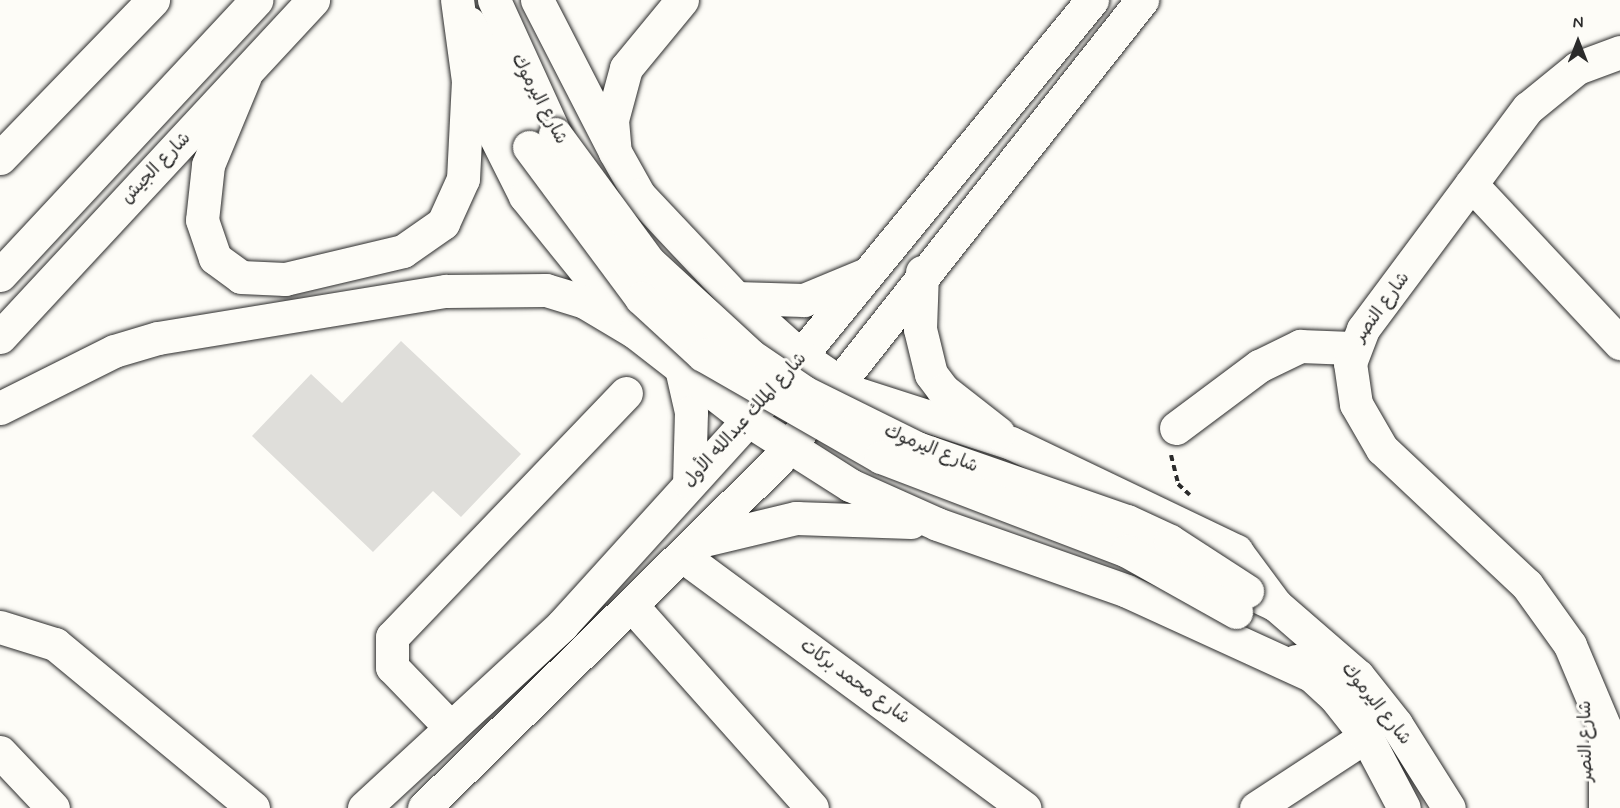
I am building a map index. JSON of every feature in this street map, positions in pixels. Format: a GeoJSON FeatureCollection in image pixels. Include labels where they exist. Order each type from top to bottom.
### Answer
{"type":"FeatureCollection","features":[{"type":"Feature","properties":{"kind":"main road"},"geometry":{"type":"LineString","coordinates":[[211,49],[243,0]]}},
{"type":"Feature","properties":{"kind":"main road"},"geometry":{"type":"LineString","coordinates":[[0,274],[256,0]]}},
{"type":"Feature","properties":{"kind":"main road","name":"شارع الجيش"},"geometry":{"type":"LineString","coordinates":[[0,336],[245,76],[313,0]]}},
{"type":"Feature","properties":{"kind":"main road"},"geometry":{"type":"LineString","coordinates":[[245,76],[208,165],[202,220],[215,258],[227,270],[257,280],[285,279],[403,250],[443,224],[463,179],[468,81],[458,0]]}},
{"type":"Feature","properties":{"kind":"main road","name":"شارع اليرموك"},"geometry":{"type":"LineString","coordinates":[[458,0],[542,141],[641,298],[703,355],[881,457],[1127,551],[1253,603],[1358,676],[1396,724],[1449,808]]}},
{"type":"Feature","properties":{"kind":"main road","name":"شارع اليرموك"},"geometry":{"type":"LineString","coordinates":[[494,0],[542,141]]}},
{"type":"Feature","properties":{"kind":"main road"},"geometry":{"type":"LineString","coordinates":[[615,152],[612,120],[626,68],[682,0]]}},
{"type":"Feature","properties":{"kind":"main road","name":"شارع الملك عبدالله الأول"},"geometry":{"type":"LineString","coordinates":[[364,808],[562,625],[689,482],[748,420],[802,357],[864,275],[1092,0]]}},
{"type":"Feature","properties":{"kind":"main road"},"geometry":{"type":"LineString","coordinates":[[424,808],[692,549],[787,448],[922,272],[1142,0]]}},
{"type":"Feature","properties":{"kind":"main road"},"geometry":{"type":"LineString","coordinates":[[0,158],[146,10]]}},
{"type":"Feature","properties":{"kind":"main road"},"geometry":{"type":"LineString","coordinates":[[543,11],[639,195],[736,298],[802,357],[838,382],[877,402],[1011,443],[1236,551],[1253,603]]}},
{"type":"Feature","properties":{"kind":"main road","name":"شارع النصر"},"geometry":{"type":"LineString","coordinates":[[1605,808],[1605,728],[1584,674],[1552,614],[1527,585],[1382,449],[1356,404],[1352,348],[1471,184],[1543,93],[1577,68],[1620,52]]}},
{"type":"Feature","properties":{"kind":"main road"},"geometry":{"type":"LineString","coordinates":[[468,81],[525,196],[634,332]]}},
{"type":"Feature","properties":{"kind":"main road"},"geometry":{"type":"LineString","coordinates":[[1471,184],[1620,343]]}},
{"type":"Feature","properties":{"kind":"main road"},"geometry":{"type":"LineString","coordinates":[[922,272],[920,329],[931,374],[952,398],[1011,443]]}},
{"type":"Feature","properties":{"kind":"main road"},"geometry":{"type":"LineString","coordinates":[[736,298],[797,301],[864,275]]}},
{"type":"Feature","properties":{"kind":"main road"},"geometry":{"type":"LineString","coordinates":[[0,408],[114,351],[158,338],[446,291],[546,290],[582,301],[634,332],[748,420],[825,472],[937,524],[1127,591],[1313,676]]}},
{"type":"Feature","properties":{"kind":"main road"},"geometry":{"type":"LineString","coordinates":[[1174,437],[1259,366],[1300,346],[1352,348]]}},
{"type":"Feature","properties":{"kind":"main road"},"geometry":{"type":"LineString","coordinates":[[681,368],[691,412],[689,482]]}},
{"type":"Feature","properties":{"kind":"main road"},"geometry":{"type":"LineString","coordinates":[[451,728],[392,667],[392,638],[626,393]]}},
{"type":"Feature","properties":{"kind":"main road"},"geometry":{"type":"LineString","coordinates":[[825,472],[821,438],[825,424],[845,407],[877,402]]}},
{"type":"Feature","properties":{"kind":"main road"},"geometry":{"type":"LineString","coordinates":[[692,549],[760,524],[826,515],[937,524]]}},
{"type":"Feature","properties":{"kind":"main road","name":"شارع محمد بركات"},"geometry":{"type":"LineString","coordinates":[[692,549],[1025,808]]}},
{"type":"Feature","properties":{"kind":"main road","name":"شارع اليرموك"},"geometry":{"type":"LineString","coordinates":[[1253,603],[1366,736],[1404,808]]}},
{"type":"Feature","properties":{"kind":"main road"},"geometry":{"type":"LineString","coordinates":[[633,607],[812,808]]}},
{"type":"Feature","properties":{"kind":"main road"},"geometry":{"type":"LineString","coordinates":[[0,627],[55,644],[253,808]]}},
{"type":"Feature","properties":{"kind":"main road","name":"شارع النصر"},"geometry":{"type":"LineString","coordinates":[[1584,674],[1588,741],[1585,808]]}},
{"type":"Feature","properties":{"kind":"main road"},"geometry":{"type":"LineString","coordinates":[[1256,808],[1366,736]]}},
{"type":"Feature","properties":{"kind":"main road"},"geometry":{"type":"LineString","coordinates":[[0,752],[53,808]]}},
{"type":"Feature","properties":{"kind":"path"},"geometry":{"type":"LineString","coordinates":[[1174,437],[1170,463],[1178,484]]}},
{"type":"Feature","properties":{"kind":"shaded area"},"geometry":{"type":"Polygon","coordinates":[[[401,341],[521,454],[461,517],[433,491],[373,552],[252,436],[311,374],[342,403],[401,341]]]}}]}
